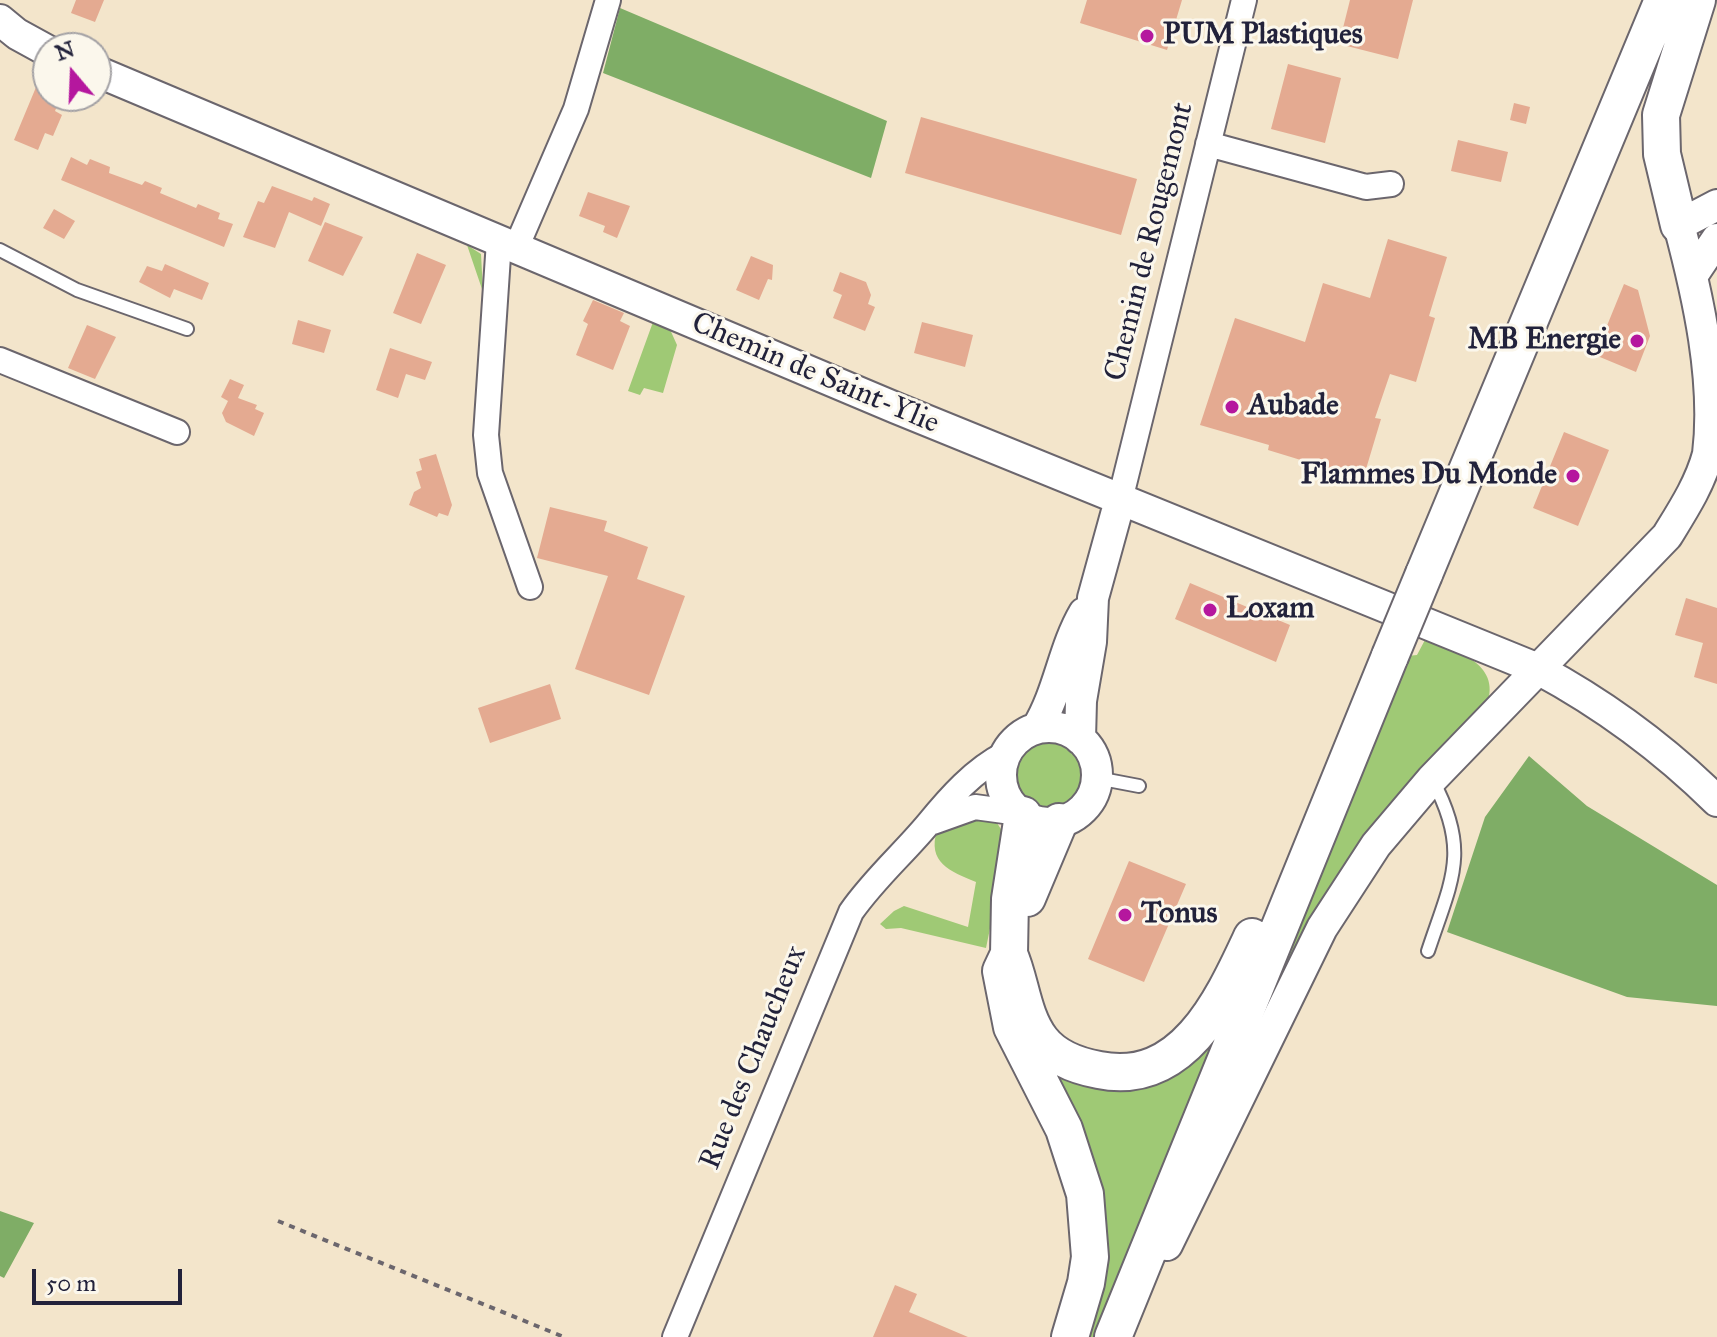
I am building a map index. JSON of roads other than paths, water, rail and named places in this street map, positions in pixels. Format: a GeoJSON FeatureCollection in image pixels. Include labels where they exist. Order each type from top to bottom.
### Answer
{"type":"FeatureCollection","features":[{"type":"Feature","properties":{"kind":"main road"},"geometry":{"type":"LineString","coordinates":[[1113,1337],[1390,656],[1663,0]]}},
{"type":"Feature","properties":{"kind":"main road"},"geometry":{"type":"LineString","coordinates":[[1679,225],[1662,154],[1661,115],[1697,0]]}},
{"type":"Feature","properties":{"kind":"main road"},"geometry":{"type":"LineString","coordinates":[[1021,814],[1010,899],[1010,941],[1031,1023],[1049,1049],[1061,1058],[1091,1069],[1116,1072],[1144,1068],[1177,1051],[1214,1015],[1357,709],[1375,695]]}},
{"type":"Feature","properties":{"kind":"main road"},"geometry":{"type":"LineString","coordinates":[[1059,822],[1010,941],[1001,971],[1008,1014],[1028,1063],[1064,1129],[1085,1194],[1090,1257],[1086,1283],[1070,1337]]}},
{"type":"Feature","properties":{"kind":"street"},"geometry":{"type":"LineString","coordinates":[[530,587],[488,465],[486,435],[508,245],[576,109],[608,0]]}},
{"type":"Feature","properties":{"kind":"street","name":"Chemin de Rougemont"},"geometry":{"type":"LineString","coordinates":[[1120,500],[1244,0]]}},
{"type":"Feature","properties":{"kind":"street"},"geometry":{"type":"LineString","coordinates":[[0,20],[32,42]]}},
{"type":"Feature","properties":{"kind":"street","name":"Chemin de Saint-Ylie"},"geometry":{"type":"LineString","coordinates":[[112,78],[1120,500],[1538,669],[1586,695],[1647,737],[1717,801]]}},
{"type":"Feature","properties":{"kind":"street"},"geometry":{"type":"LineString","coordinates":[[1208,144],[1366,187],[1391,184]]}},
{"type":"Feature","properties":{"kind":"street"},"geometry":{"type":"LineString","coordinates":[[1124,1337],[1261,1047],[1322,928],[1376,845],[1432,779],[1667,536],[1711,467],[1713,385],[1679,225],[1717,205]]}},
{"type":"Feature","properties":{"kind":"street"},"geometry":{"type":"LineString","coordinates":[[1692,276],[1717,239]]}},
{"type":"Feature","properties":{"kind":"street"},"geometry":{"type":"LineString","coordinates":[[0,360],[177,432]]}},
{"type":"Feature","properties":{"kind":"street"},"geometry":{"type":"LineString","coordinates":[[1080,739],[1081,701],[1091,642],[1093,598],[1120,500]]}},
{"type":"Feature","properties":{"kind":"street"},"geometry":{"type":"LineString","coordinates":[[1037,728],[1055,692],[1075,630],[1093,598]]}},
{"type":"Feature","properties":{"kind":"street"},"geometry":{"type":"LineString","coordinates":[[1037,728],[1065,729],[1080,739],[1091,752],[1097,778],[1087,804],[1072,817],[1059,822],[1040,822],[1021,814],[1002,786],[1005,754],[1024,733],[1037,728]]}},
{"type":"Feature","properties":{"kind":"street","name":"Rue des Chaucheux"},"geometry":{"type":"LineString","coordinates":[[675,1337],[837,938],[874,879],[944,803],[988,763],[1005,754]]}},
{"type":"Feature","properties":{"kind":"street","name":"Rue des Chaucheux"},"geometry":{"type":"LineString","coordinates":[[927,824],[975,807],[1021,814]]}},
{"type":"Feature","properties":{"kind":"lane"},"geometry":{"type":"LineString","coordinates":[[0,250],[77,290],[187,329]]}},
{"type":"Feature","properties":{"kind":"lane"},"geometry":{"type":"LineString","coordinates":[[1097,778],[1139,786]]}},
{"type":"Feature","properties":{"kind":"lane"},"geometry":{"type":"LineString","coordinates":[[1428,951],[1455,870],[1456,840],[1449,810],[1432,779]]}},
{"type":"Feature","properties":{"kind":"place","name":"PUM Plastiques"},"geometry":{"type":"Point","coordinates":[1147,36]}},
{"type":"Feature","properties":{"kind":"place","name":"MB Energie"},"geometry":{"type":"Point","coordinates":[1637,341]}},
{"type":"Feature","properties":{"kind":"place","name":"Aubade"},"geometry":{"type":"Point","coordinates":[1232,407]}},
{"type":"Feature","properties":{"kind":"place","name":"Flammes Du Monde"},"geometry":{"type":"Point","coordinates":[1573,476]}},
{"type":"Feature","properties":{"kind":"place","name":"Loxam"},"geometry":{"type":"Point","coordinates":[1210,610]}},
{"type":"Feature","properties":{"kind":"place","name":"Tonus"},"geometry":{"type":"Point","coordinates":[1125,915]}}]}
